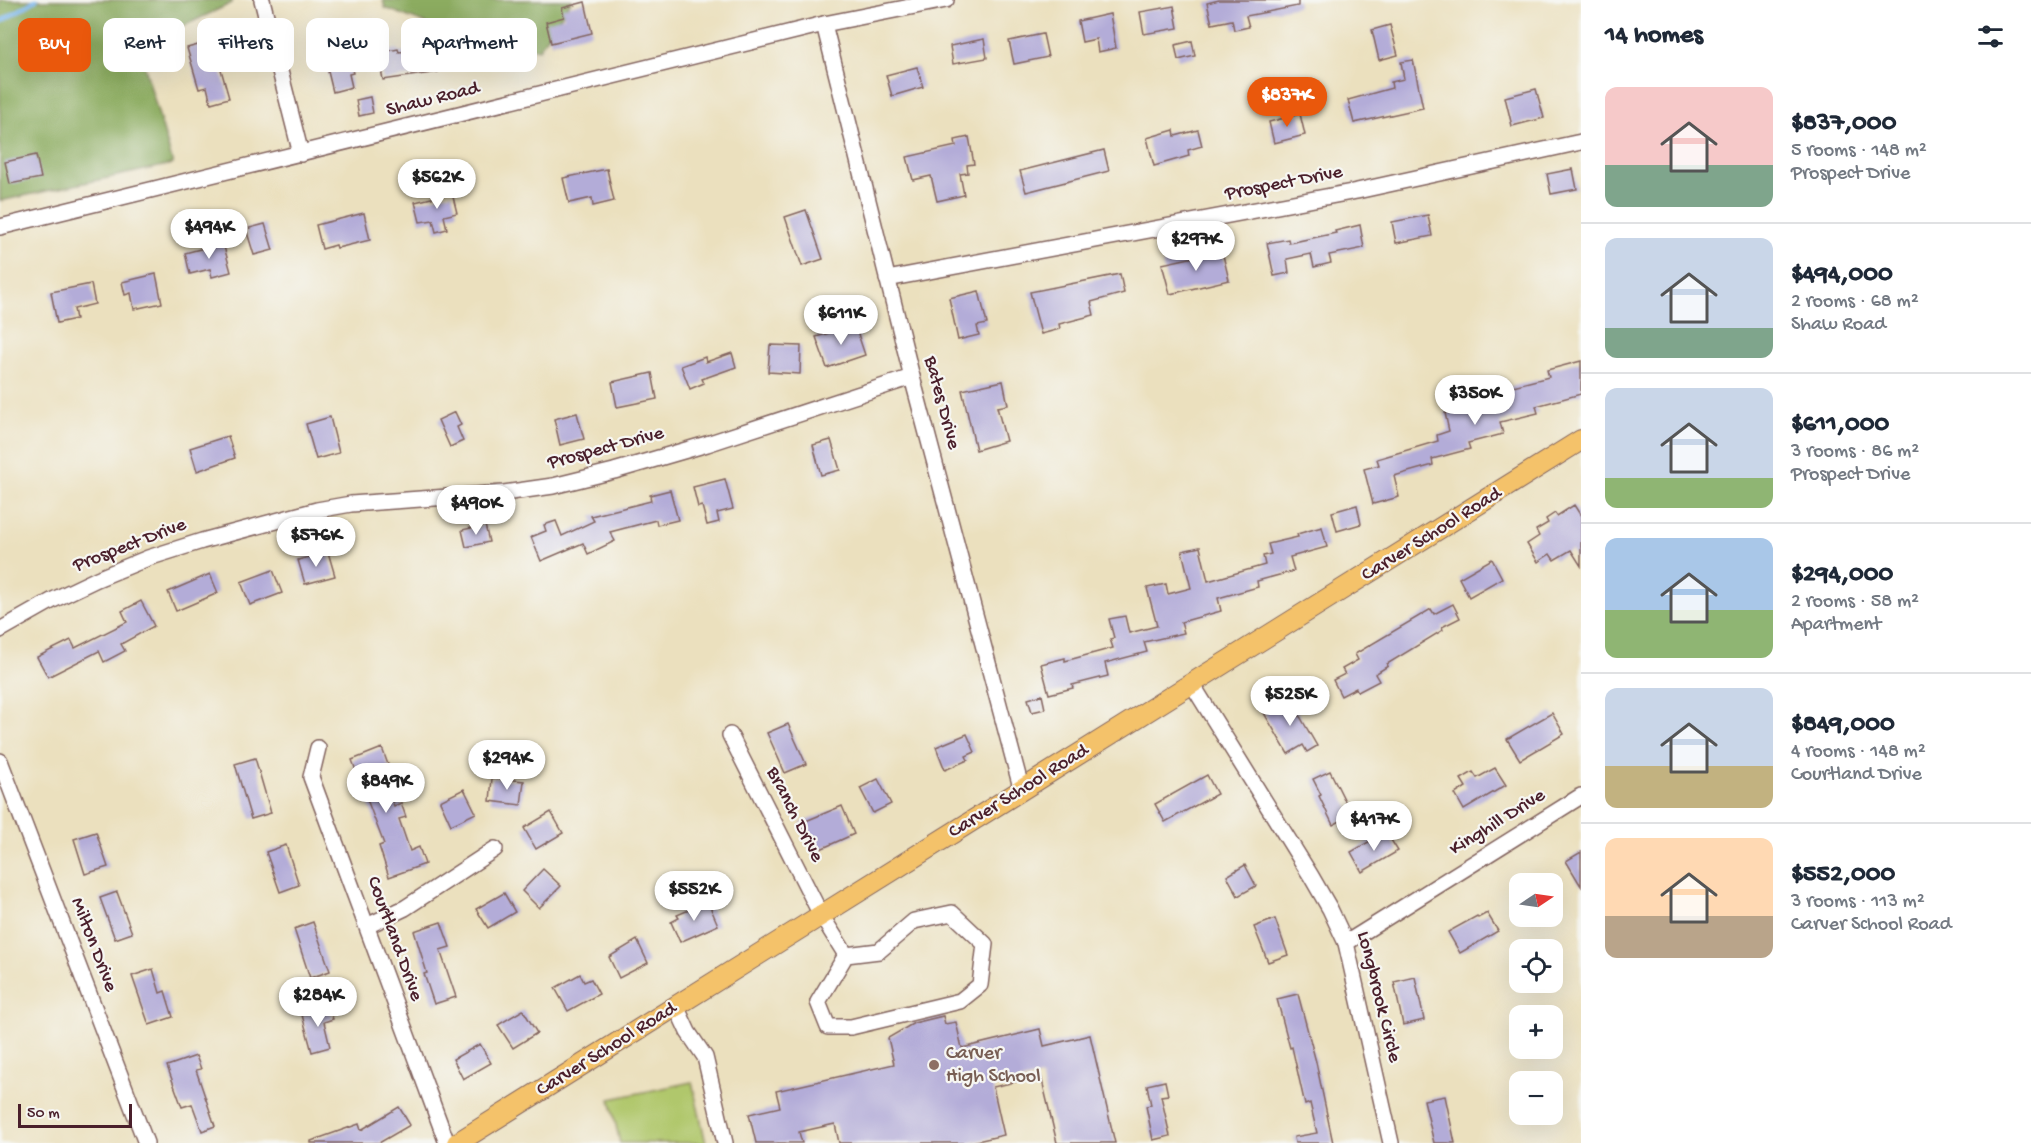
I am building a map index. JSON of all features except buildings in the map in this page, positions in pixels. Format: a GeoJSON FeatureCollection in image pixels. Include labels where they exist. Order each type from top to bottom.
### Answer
{"type":"FeatureCollection","features":[{"type":"Feature","properties":{"kind":"main road","name":"Carver School Road"},"geometry":{"type":"LineString","coordinates":[[457,1143],[1581,440]]}},
{"type":"Feature","properties":{"kind":"street","name":"Shaw Road"},"geometry":{"type":"LineString","coordinates":[[0,227],[824,24],[946,0]]}},
{"type":"Feature","properties":{"kind":"street"},"geometry":{"type":"LineString","coordinates":[[263,3],[301,154]]}},
{"type":"Feature","properties":{"kind":"street","name":"Bates Drive"},"geometry":{"type":"LineString","coordinates":[[824,24],[912,377],[1022,790]]}},
{"type":"Feature","properties":{"kind":"street","name":"Prospect Drive"},"geometry":{"type":"LineString","coordinates":[[887,279],[1357,191],[1581,142]]}},
{"type":"Feature","properties":{"kind":"street","name":"Prospect Drive"},"geometry":{"type":"LineString","coordinates":[[0,630],[53,600],[97,579],[148,558],[202,541],[316,510],[351,504],[504,493],[553,486],[707,444],[912,377]]}},
{"type":"Feature","properties":{"kind":"street","name":"Longbrook Circle"},"geometry":{"type":"LineString","coordinates":[[1192,684],[1311,876],[1346,943],[1391,1143]]}},
{"type":"Feature","properties":{"kind":"street","name":"Branch Drive"},"geometry":{"type":"LineString","coordinates":[[730,735],[821,915],[846,955]]}},
{"type":"Feature","properties":{"kind":"street","name":"Courtland Drive"},"geometry":{"type":"LineString","coordinates":[[318,748],[311,777],[447,1143]]}},
{"type":"Feature","properties":{"kind":"street","name":"Milton Drive"},"geometry":{"type":"LineString","coordinates":[[0,761],[146,1143]]}},
{"type":"Feature","properties":{"kind":"street","name":"Kinghill Drive"},"geometry":{"type":"LineString","coordinates":[[1346,943],[1581,796]]}},
{"type":"Feature","properties":{"kind":"street"},"geometry":{"type":"LineString","coordinates":[[367,926],[405,908],[495,849]]}},
{"type":"Feature","properties":{"kind":"street"},"geometry":{"type":"LineString","coordinates":[[952,913],[985,944],[980,986],[960,1001],[851,1027],[828,1027],[818,1002],[846,955],[879,951],[914,921],[952,913]]}},
{"type":"Feature","properties":{"kind":"street"},"geometry":{"type":"LineString","coordinates":[[676,1006],[688,1032],[705,1057],[725,1143]]}},
{"type":"Feature","properties":{"kind":"green space"},"geometry":{"type":"Polygon","coordinates":[[[0,0],[232,0],[232,3],[185,25],[185,18],[103,18],[103,72],[146,72],[173,164],[0,201],[0,0]]]}},
{"type":"Feature","properties":{"kind":"green space"},"geometry":{"type":"Polygon","coordinates":[[[383,0],[572,0],[539,49],[537,49],[537,18],[411,18],[385,8],[383,0]]]}},
{"type":"Feature","properties":{"kind":"green space"},"geometry":{"type":"Polygon","coordinates":[[[692,1082],[706,1143],[620,1143],[610,1099],[692,1082]]]}},
{"type":"Feature","properties":{"kind":"waterway"},"geometry":{"type":"LineString","coordinates":[[0,22],[36,0]]}},
{"type":"Feature","properties":{"kind":"place","name":"Carver High School"},"geometry":{"type":"Point","coordinates":[934,1065]}}]}
